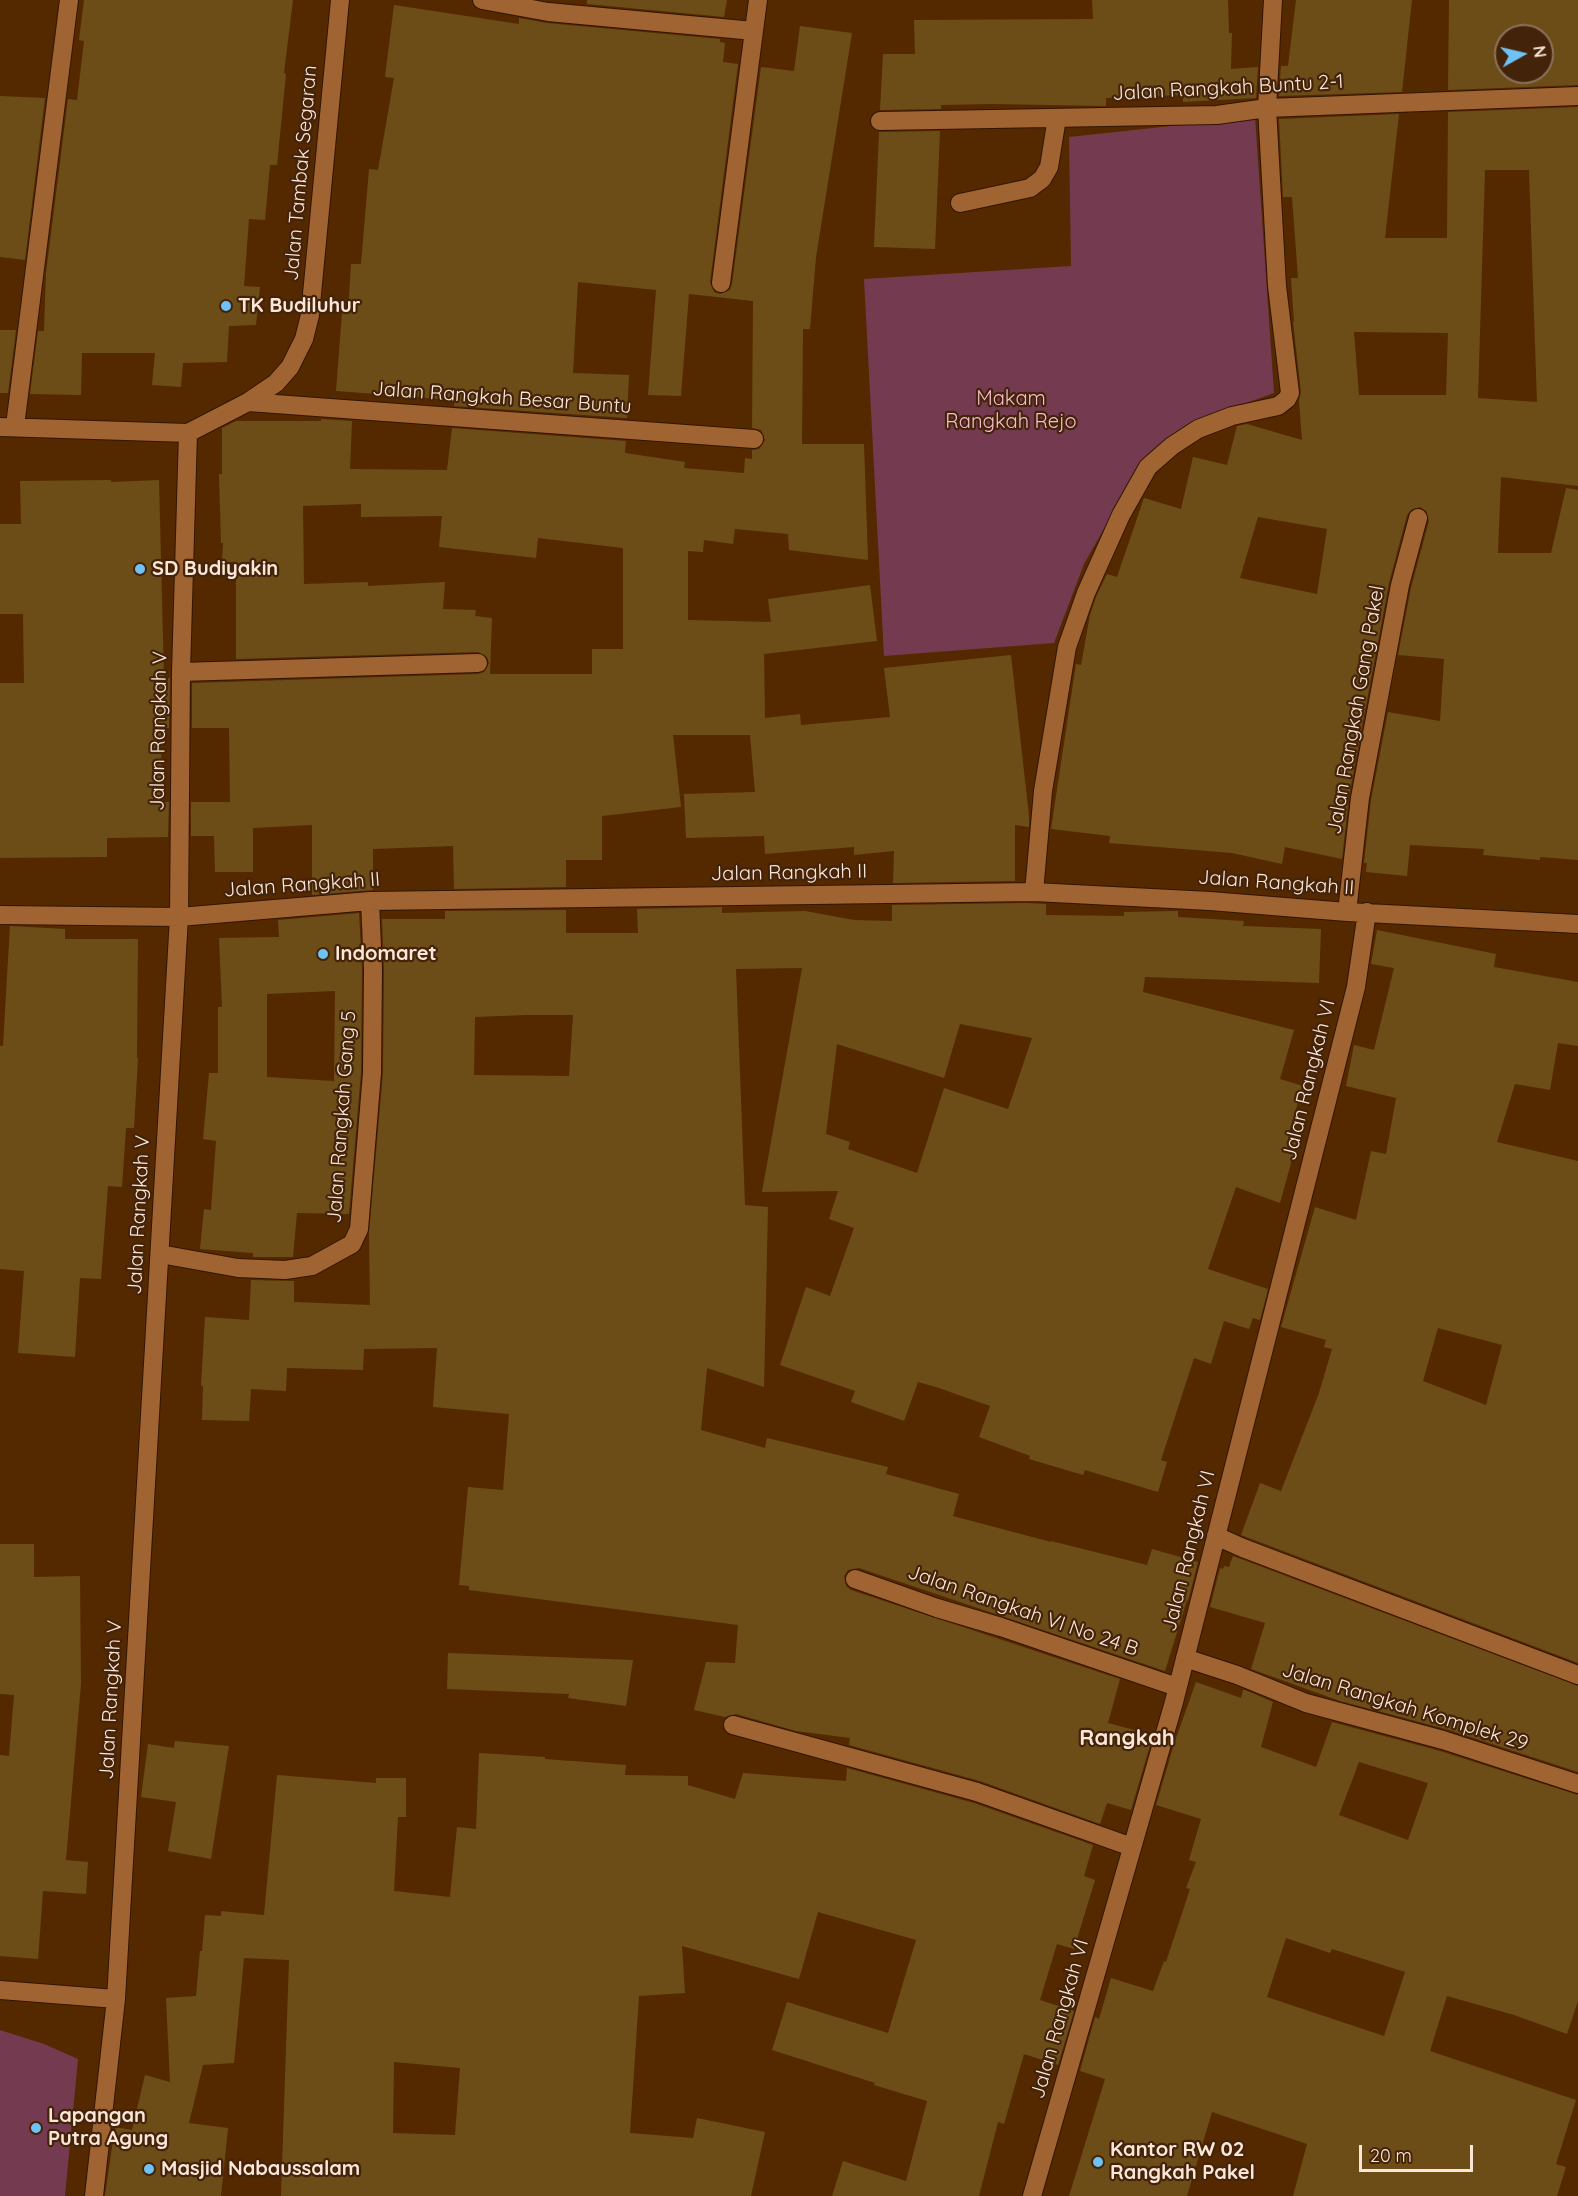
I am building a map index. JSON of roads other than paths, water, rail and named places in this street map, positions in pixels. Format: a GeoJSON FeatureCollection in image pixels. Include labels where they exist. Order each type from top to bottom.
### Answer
{"type":"FeatureCollection","features":[{"type":"Feature","properties":{"kind":"street"},"geometry":{"type":"LineString","coordinates":[[69,0],[7,426],[188,433]]}},
{"type":"Feature","properties":{"kind":"street","name":"Jalan Tambak Segaran"},"geometry":{"type":"LineString","coordinates":[[188,433],[248,402],[276,383],[290,367],[304,339],[310,315],[340,0]]}},
{"type":"Feature","properties":{"kind":"street"},"geometry":{"type":"LineString","coordinates":[[482,0],[548,12],[754,31]]}},
{"type":"Feature","properties":{"kind":"street"},"geometry":{"type":"LineString","coordinates":[[722,283],[758,0]]}},
{"type":"Feature","properties":{"kind":"street"},"geometry":{"type":"LineString","coordinates":[[1034,892],[1043,791],[1067,647],[1086,593],[1121,515],[1148,467],[1172,446],[1198,429],[1232,416],[1278,406],[1287,399],[1290,393],[1276,286],[1267,108],[1273,0]]}},
{"type":"Feature","properties":{"kind":"street","name":"Jalan Rangkah Buntu 2-1"},"geometry":{"type":"LineString","coordinates":[[880,122],[1217,115],[1267,108],[1578,96]]}},
{"type":"Feature","properties":{"kind":"street"},"geometry":{"type":"LineString","coordinates":[[960,203],[1030,188],[1042,178],[1049,167],[1057,118]]}},
{"type":"Feature","properties":{"kind":"street","name":"Jalan Rangkah Besar Buntu"},"geometry":{"type":"LineString","coordinates":[[248,402],[754,439]]}},
{"type":"Feature","properties":{"kind":"street","name":"Jalan Rangkah V"},"geometry":{"type":"LineString","coordinates":[[94,2196],[116,1999],[179,917],[181,672],[188,433]]}},
{"type":"Feature","properties":{"kind":"street","name":"Jalan Rangkah Gang Pakel"},"geometry":{"type":"LineString","coordinates":[[1347,912],[1360,798],[1401,585],[1418,518]]}},
{"type":"Feature","properties":{"kind":"street"},"geometry":{"type":"LineString","coordinates":[[181,672],[478,663]]}},
{"type":"Feature","properties":{"kind":"street","name":"Jalan Rangkah II"},"geometry":{"type":"LineString","coordinates":[[0,915],[179,917],[370,901],[1034,892],[1578,924]]}},
{"type":"Feature","properties":{"kind":"street","name":"Jalan Rangkah Gang 5"},"geometry":{"type":"LineString","coordinates":[[160,1254],[238,1268],[285,1270],[312,1266],[352,1244],[359,1229],[372,1074],[373,969],[370,901]]}},
{"type":"Feature","properties":{"kind":"street","name":"Jalan Rangkah VI"},"geometry":{"type":"LineString","coordinates":[[1032,2196],[1185,1658],[1356,987],[1367,912]]}},
{"type":"Feature","properties":{"kind":"street"},"geometry":{"type":"LineString","coordinates":[[1216,1536],[1578,1675]]}},
{"type":"Feature","properties":{"kind":"street","name":"Jalan Rangkah VI No 24 B"},"geometry":{"type":"LineString","coordinates":[[855,1579],[937,1608],[1001,1626],[1177,1688]]}},
{"type":"Feature","properties":{"kind":"street","name":"Jalan Rangkah Komplek 29"},"geometry":{"type":"LineString","coordinates":[[1185,1658],[1237,1675],[1306,1703],[1443,1740],[1578,1784]]}},
{"type":"Feature","properties":{"kind":"street"},"geometry":{"type":"LineString","coordinates":[[733,1725],[977,1792],[1132,1847]]}},
{"type":"Feature","properties":{"kind":"street"},"geometry":{"type":"LineString","coordinates":[[0,1990],[116,1999]]}},
{"type":"Feature","properties":{"kind":"place","name":"TK Budiluhur"},"geometry":{"type":"Point","coordinates":[226,306]}},
{"type":"Feature","properties":{"kind":"place","name":"SD Budiyakin"},"geometry":{"type":"Point","coordinates":[140,569]}},
{"type":"Feature","properties":{"kind":"place","name":"Indomaret"},"geometry":{"type":"Point","coordinates":[323,954]}},
{"type":"Feature","properties":{"kind":"place","name":"Lapangan Putra Agung"},"geometry":{"type":"Point","coordinates":[36,2128]}},
{"type":"Feature","properties":{"kind":"place","name":"Kantor RW 02 Rangkah Pakel"},"geometry":{"type":"Point","coordinates":[1098,2162]}},
{"type":"Feature","properties":{"kind":"place","name":"Masjid Nabaussalam"},"geometry":{"type":"Point","coordinates":[149,2169]}},
{"type":"Feature","properties":{"kind":"district","name":"Rangkah"},"geometry":{"type":"Point","coordinates":[1127,1738]}},
{"type":"Feature","properties":{"kind":"park label","name":"Makam Rangkah Rejo"},"geometry":{"type":"Point","coordinates":[1011,410]}}]}
